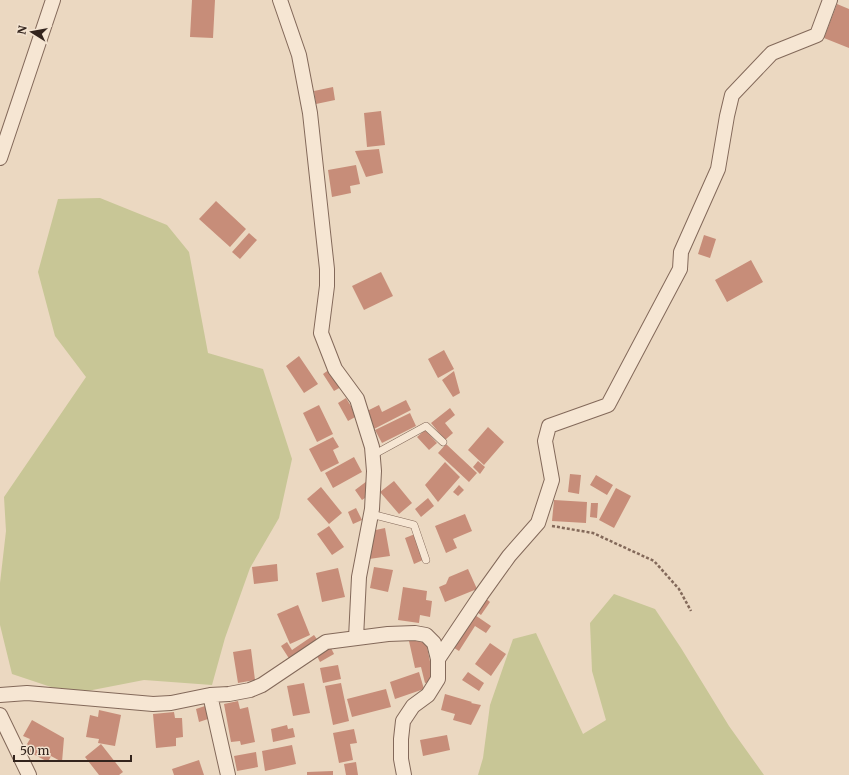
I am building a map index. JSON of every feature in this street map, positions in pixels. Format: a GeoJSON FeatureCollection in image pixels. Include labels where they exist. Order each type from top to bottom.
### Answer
{"type":"FeatureCollection","features":[{"type":"Feature","properties":{"kind":"street"},"geometry":{"type":"LineString","coordinates":[[0,158],[53,0]]}},
{"type":"Feature","properties":{"kind":"street"},"geometry":{"type":"LineString","coordinates":[[280,0],[299,54],[310,113],[327,269],[327,286],[321,333],[335,369],[357,399],[372,446],[374,471],[371,514],[358,576],[356,638]]}},
{"type":"Feature","properties":{"kind":"street"},"geometry":{"type":"LineString","coordinates":[[438,659],[505,562],[538,523],[552,480],[545,441],[549,426],[608,405],[680,269],[681,252],[718,169],[732,95],[772,53],[817,35],[830,0]]}},
{"type":"Feature","properties":{"kind":"street"},"geometry":{"type":"LineString","coordinates":[[0,695],[27,693],[153,704],[171,703],[210,695],[229,694],[250,690],[262,685],[326,642],[388,634],[415,633],[426,636],[434,643],[438,659],[438,679],[428,694],[413,706],[403,721],[401,759],[404,775]]}},
{"type":"Feature","properties":{"kind":"street"},"geometry":{"type":"LineString","coordinates":[[210,695],[228,775]]}},
{"type":"Feature","properties":{"kind":"street"},"geometry":{"type":"LineString","coordinates":[[0,715],[29,775]]}},
{"type":"Feature","properties":{"kind":"lane"},"geometry":{"type":"LineString","coordinates":[[373,455],[426,426],[443,442]]}},
{"type":"Feature","properties":{"kind":"lane"},"geometry":{"type":"LineString","coordinates":[[371,514],[414,525],[426,560]]}},
{"type":"Feature","properties":{"kind":"path"},"geometry":{"type":"LineString","coordinates":[[538,523],[593,533],[654,561],[679,589],[691,611]]}},
{"type":"Feature","properties":{"kind":"shaded area"},"geometry":{"type":"Polygon","coordinates":[[[100,198],[167,225],[189,252],[208,353],[263,369],[292,459],[279,518],[250,568],[225,638],[212,685],[144,680],[72,694],[12,674],[0,625],[0,583],[6,531],[4,497],[86,377],[55,336],[38,272],[58,199],[100,198]]]}},
{"type":"Feature","properties":{"kind":"shaded area"},"geometry":{"type":"Polygon","coordinates":[[[614,594],[655,609],[729,726],[764,775],[478,775],[483,758],[490,705],[513,639],[536,633],[583,734],[606,720],[592,671],[590,623],[614,594]]]}},
{"type":"Feature","properties":{"kind":"building"},"geometry":{"type":"Polygon","coordinates":[[[192,0],[215,0],[213,38],[190,37],[192,0]]]}},
{"type":"Feature","properties":{"kind":"building"},"geometry":{"type":"Polygon","coordinates":[[[837,4],[849,9],[849,48],[824,38],[837,4]]]}},
{"type":"Feature","properties":{"kind":"building"},"geometry":{"type":"Polygon","coordinates":[[[333,87],[335,100],[316,104],[314,91],[333,87]]]}},
{"type":"Feature","properties":{"kind":"building"},"geometry":{"type":"Polygon","coordinates":[[[381,111],[385,145],[367,147],[364,113],[381,111]]]}},
{"type":"Feature","properties":{"kind":"building"},"geometry":{"type":"Polygon","coordinates":[[[379,149],[383,173],[366,177],[355,151],[379,149]]]}},
{"type":"Feature","properties":{"kind":"building"},"geometry":{"type":"Polygon","coordinates":[[[356,165],[360,184],[350,186],[351,193],[332,197],[328,170],[356,165]]]}},
{"type":"Feature","properties":{"kind":"building"},"geometry":{"type":"Polygon","coordinates":[[[216,201],[246,229],[230,247],[199,219],[216,201]]]}},
{"type":"Feature","properties":{"kind":"building"},"geometry":{"type":"Polygon","coordinates":[[[249,233],[257,240],[240,259],[232,252],[249,233]]]}},
{"type":"Feature","properties":{"kind":"building"},"geometry":{"type":"Polygon","coordinates":[[[704,235],[716,239],[710,258],[698,254],[704,235]]]}},
{"type":"Feature","properties":{"kind":"building"},"geometry":{"type":"Polygon","coordinates":[[[751,260],[763,282],[727,302],[715,280],[751,260]]]}},
{"type":"Feature","properties":{"kind":"building"},"geometry":{"type":"Polygon","coordinates":[[[381,272],[393,296],[364,310],[352,286],[381,272]]]}},
{"type":"Feature","properties":{"kind":"building"},"geometry":{"type":"Polygon","coordinates":[[[444,350],[454,369],[438,378],[428,359],[444,350]]]}},
{"type":"Feature","properties":{"kind":"building"},"geometry":{"type":"Polygon","coordinates":[[[299,356],[318,384],[304,393],[286,366],[299,356]]]}},
{"type":"Feature","properties":{"kind":"building"},"geometry":{"type":"Polygon","coordinates":[[[330,369],[341,387],[334,391],[323,374],[330,369]]]}},
{"type":"Feature","properties":{"kind":"building"},"geometry":{"type":"Polygon","coordinates":[[[454,371],[460,393],[453,397],[442,380],[454,371]]]}},
{"type":"Feature","properties":{"kind":"building"},"geometry":{"type":"Polygon","coordinates":[[[346,398],[357,416],[348,421],[338,403],[346,398]]]}},
{"type":"Feature","properties":{"kind":"building"},"geometry":{"type":"Polygon","coordinates":[[[406,400],[411,410],[374,429],[365,412],[379,405],[382,412],[406,400]]]}},
{"type":"Feature","properties":{"kind":"building"},"geometry":{"type":"Polygon","coordinates":[[[319,405],[333,434],[317,442],[303,413],[319,405]]]}},
{"type":"Feature","properties":{"kind":"building"},"geometry":{"type":"Polygon","coordinates":[[[450,408],[455,415],[445,423],[453,433],[445,440],[431,423],[450,408]]]}},
{"type":"Feature","properties":{"kind":"building"},"geometry":{"type":"Polygon","coordinates":[[[410,413],[416,426],[382,443],[375,430],[410,413]]]}},
{"type":"Feature","properties":{"kind":"building"},"geometry":{"type":"Polygon","coordinates":[[[488,427],[504,442],[484,465],[468,450],[488,427]]]}},
{"type":"Feature","properties":{"kind":"building"},"geometry":{"type":"Polygon","coordinates":[[[425,430],[437,443],[429,450],[417,437],[425,430]]]}},
{"type":"Feature","properties":{"kind":"building"},"geometry":{"type":"Polygon","coordinates":[[[333,437],[339,447],[333,450],[339,463],[321,472],[309,449],[333,437]]]}},
{"type":"Feature","properties":{"kind":"building"},"geometry":{"type":"Polygon","coordinates":[[[446,444],[477,473],[469,482],[438,453],[446,444]]]}},
{"type":"Feature","properties":{"kind":"building"},"geometry":{"type":"Polygon","coordinates":[[[354,457],[362,472],[333,488],[325,473],[354,457]]]}},
{"type":"Feature","properties":{"kind":"building"},"geometry":{"type":"Polygon","coordinates":[[[478,461],[485,467],[480,474],[473,467],[478,461]]]}},
{"type":"Feature","properties":{"kind":"building"},"geometry":{"type":"Polygon","coordinates":[[[445,462],[460,477],[438,502],[425,485],[445,462]]]}},
{"type":"Feature","properties":{"kind":"building"},"geometry":{"type":"Polygon","coordinates":[[[570,474],[581,475],[579,494],[568,492],[570,474]]]}},
{"type":"Feature","properties":{"kind":"building"},"geometry":{"type":"Polygon","coordinates":[[[596,475],[613,485],[607,495],[590,485],[596,475]]]}},
{"type":"Feature","properties":{"kind":"building"},"geometry":{"type":"Polygon","coordinates":[[[367,481],[368,496],[362,500],[355,490],[367,481]]]}},
{"type":"Feature","properties":{"kind":"building"},"geometry":{"type":"Polygon","coordinates":[[[394,481],[412,503],[399,514],[380,492],[394,481]]]}},
{"type":"Feature","properties":{"kind":"building"},"geometry":{"type":"Polygon","coordinates":[[[459,485],[464,490],[458,496],[453,492],[459,485]]]}},
{"type":"Feature","properties":{"kind":"building"},"geometry":{"type":"Polygon","coordinates":[[[321,487],[342,513],[329,524],[307,499],[321,487]]]}},
{"type":"Feature","properties":{"kind":"building"},"geometry":{"type":"Polygon","coordinates":[[[616,488],[631,496],[614,528],[599,520],[616,488]]]}},
{"type":"Feature","properties":{"kind":"building"},"geometry":{"type":"Polygon","coordinates":[[[428,498],[434,506],[421,517],[415,509],[428,498]]]}},
{"type":"Feature","properties":{"kind":"building"},"geometry":{"type":"Polygon","coordinates":[[[554,500],[587,502],[586,523],[552,521],[554,500]]]}},
{"type":"Feature","properties":{"kind":"building"},"geometry":{"type":"Polygon","coordinates":[[[591,503],[598,503],[597,518],[590,517],[591,503]]]}},
{"type":"Feature","properties":{"kind":"building"},"geometry":{"type":"Polygon","coordinates":[[[356,508],[362,520],[353,524],[348,512],[356,508]]]}},
{"type":"Feature","properties":{"kind":"building"},"geometry":{"type":"Polygon","coordinates":[[[465,514],[472,531],[453,539],[457,548],[446,553],[435,526],[465,514]]]}},
{"type":"Feature","properties":{"kind":"building"},"geometry":{"type":"Polygon","coordinates":[[[329,526],[344,547],[332,555],[317,534],[329,526]]]}},
{"type":"Feature","properties":{"kind":"building"},"geometry":{"type":"Polygon","coordinates":[[[385,528],[390,556],[369,559],[371,531],[385,528]]]}},
{"type":"Feature","properties":{"kind":"building"},"geometry":{"type":"Polygon","coordinates":[[[415,534],[423,560],[414,564],[405,538],[415,534]]]}},
{"type":"Feature","properties":{"kind":"building"},"geometry":{"type":"Polygon","coordinates":[[[277,564],[278,581],[254,584],[252,567],[277,564]]]}},
{"type":"Feature","properties":{"kind":"building"},"geometry":{"type":"Polygon","coordinates":[[[374,567],[393,570],[388,592],[370,588],[374,567]]]}},
{"type":"Feature","properties":{"kind":"building"},"geometry":{"type":"Polygon","coordinates":[[[338,568],[345,597],[322,602],[316,573],[338,568]]]}},
{"type":"Feature","properties":{"kind":"building"},"geometry":{"type":"Polygon","coordinates":[[[468,569],[477,589],[445,602],[439,587],[446,584],[449,577],[468,569]]]}},
{"type":"Feature","properties":{"kind":"building"},"geometry":{"type":"Polygon","coordinates":[[[403,587],[427,591],[426,600],[432,601],[430,617],[420,615],[419,623],[398,620],[403,587]]]}},
{"type":"Feature","properties":{"kind":"building"},"geometry":{"type":"Polygon","coordinates":[[[484,597],[490,602],[481,615],[474,610],[484,597]]]}},
{"type":"Feature","properties":{"kind":"building"},"geometry":{"type":"Polygon","coordinates":[[[298,605],[310,635],[290,644],[277,614],[298,605]]]}},
{"type":"Feature","properties":{"kind":"building"},"geometry":{"type":"Polygon","coordinates":[[[472,613],[491,626],[486,633],[475,626],[459,651],[451,646],[472,613]]]}},
{"type":"Feature","properties":{"kind":"building"},"geometry":{"type":"Polygon","coordinates":[[[314,635],[319,642],[290,660],[281,646],[287,642],[292,650],[314,635]]]}},
{"type":"Feature","properties":{"kind":"building"},"geometry":{"type":"Polygon","coordinates":[[[425,637],[434,681],[425,683],[421,667],[415,668],[409,641],[425,637]]]}},
{"type":"Feature","properties":{"kind":"building"},"geometry":{"type":"Polygon","coordinates":[[[490,643],[506,654],[491,676],[475,664],[490,643]]]}},
{"type":"Feature","properties":{"kind":"building"},"geometry":{"type":"Polygon","coordinates":[[[330,646],[334,654],[320,662],[316,654],[330,646]]]}},
{"type":"Feature","properties":{"kind":"building"},"geometry":{"type":"Polygon","coordinates":[[[251,649],[255,680],[238,683],[233,652],[251,649]]]}},
{"type":"Feature","properties":{"kind":"building"},"geometry":{"type":"Polygon","coordinates":[[[338,665],[341,679],[323,683],[320,668],[338,665]]]}},
{"type":"Feature","properties":{"kind":"building"},"geometry":{"type":"Polygon","coordinates":[[[419,672],[424,689],[395,699],[390,682],[419,672]]]}},
{"type":"Feature","properties":{"kind":"building"},"geometry":{"type":"Polygon","coordinates":[[[468,672],[484,683],[479,691],[462,680],[468,672]]]}},
{"type":"Feature","properties":{"kind":"building"},"geometry":{"type":"Polygon","coordinates":[[[304,683],[310,713],[293,716],[287,686],[304,683]]]}},
{"type":"Feature","properties":{"kind":"building"},"geometry":{"type":"Polygon","coordinates":[[[341,683],[349,721],[333,725],[325,686],[341,683]]]}},
{"type":"Feature","properties":{"kind":"building"},"geometry":{"type":"Polygon","coordinates":[[[386,689],[391,707],[352,717],[347,699],[386,689]]]}},
{"type":"Feature","properties":{"kind":"building"},"geometry":{"type":"Polygon","coordinates":[[[445,694],[481,705],[471,725],[453,720],[455,714],[441,710],[445,694]]]}},
{"type":"Feature","properties":{"kind":"building"},"geometry":{"type":"Polygon","coordinates":[[[238,701],[240,709],[248,707],[255,742],[241,745],[240,741],[231,742],[224,704],[238,701]]]}},
{"type":"Feature","properties":{"kind":"building"},"geometry":{"type":"Polygon","coordinates":[[[205,706],[208,719],[199,722],[196,709],[205,706]]]}},
{"type":"Feature","properties":{"kind":"building"},"geometry":{"type":"Polygon","coordinates":[[[99,710],[121,715],[115,746],[98,743],[99,739],[86,737],[90,715],[98,717],[99,710]]]}},
{"type":"Feature","properties":{"kind":"building"},"geometry":{"type":"Polygon","coordinates":[[[174,712],[175,718],[182,718],[183,737],[176,738],[176,746],[156,748],[153,714],[174,712]]]}},
{"type":"Feature","properties":{"kind":"building"},"geometry":{"type":"Polygon","coordinates":[[[32,720],[64,738],[62,762],[51,756],[48,762],[24,749],[30,739],[23,736],[32,720]]]}},
{"type":"Feature","properties":{"kind":"building"},"geometry":{"type":"Polygon","coordinates":[[[287,725],[288,729],[293,728],[295,737],[273,742],[271,729],[287,725]]]}},
{"type":"Feature","properties":{"kind":"building"},"geometry":{"type":"Polygon","coordinates":[[[354,729],[357,743],[350,744],[353,760],[339,763],[333,733],[354,729]]]}},
{"type":"Feature","properties":{"kind":"building"},"geometry":{"type":"Polygon","coordinates":[[[447,735],[450,750],[423,756],[420,740],[447,735]]]}},
{"type":"Feature","properties":{"kind":"building"},"geometry":{"type":"Polygon","coordinates":[[[101,744],[123,772],[119,775],[99,775],[85,757],[101,744]]]}},
{"type":"Feature","properties":{"kind":"building"},"geometry":{"type":"Polygon","coordinates":[[[292,745],[296,764],[265,771],[262,751],[292,745]]]}},
{"type":"Feature","properties":{"kind":"building"},"geometry":{"type":"Polygon","coordinates":[[[256,752],[258,767],[237,771],[234,756],[256,752]]]}},
{"type":"Feature","properties":{"kind":"building"},"geometry":{"type":"Polygon","coordinates":[[[199,760],[204,775],[174,775],[172,769],[199,760]]]}},
{"type":"Feature","properties":{"kind":"building"},"geometry":{"type":"Polygon","coordinates":[[[356,762],[358,775],[346,775],[344,764],[356,762]]]}},
{"type":"Feature","properties":{"kind":"building"},"geometry":{"type":"Polygon","coordinates":[[[333,771],[333,775],[307,775],[307,772],[333,771]]]}}]}
